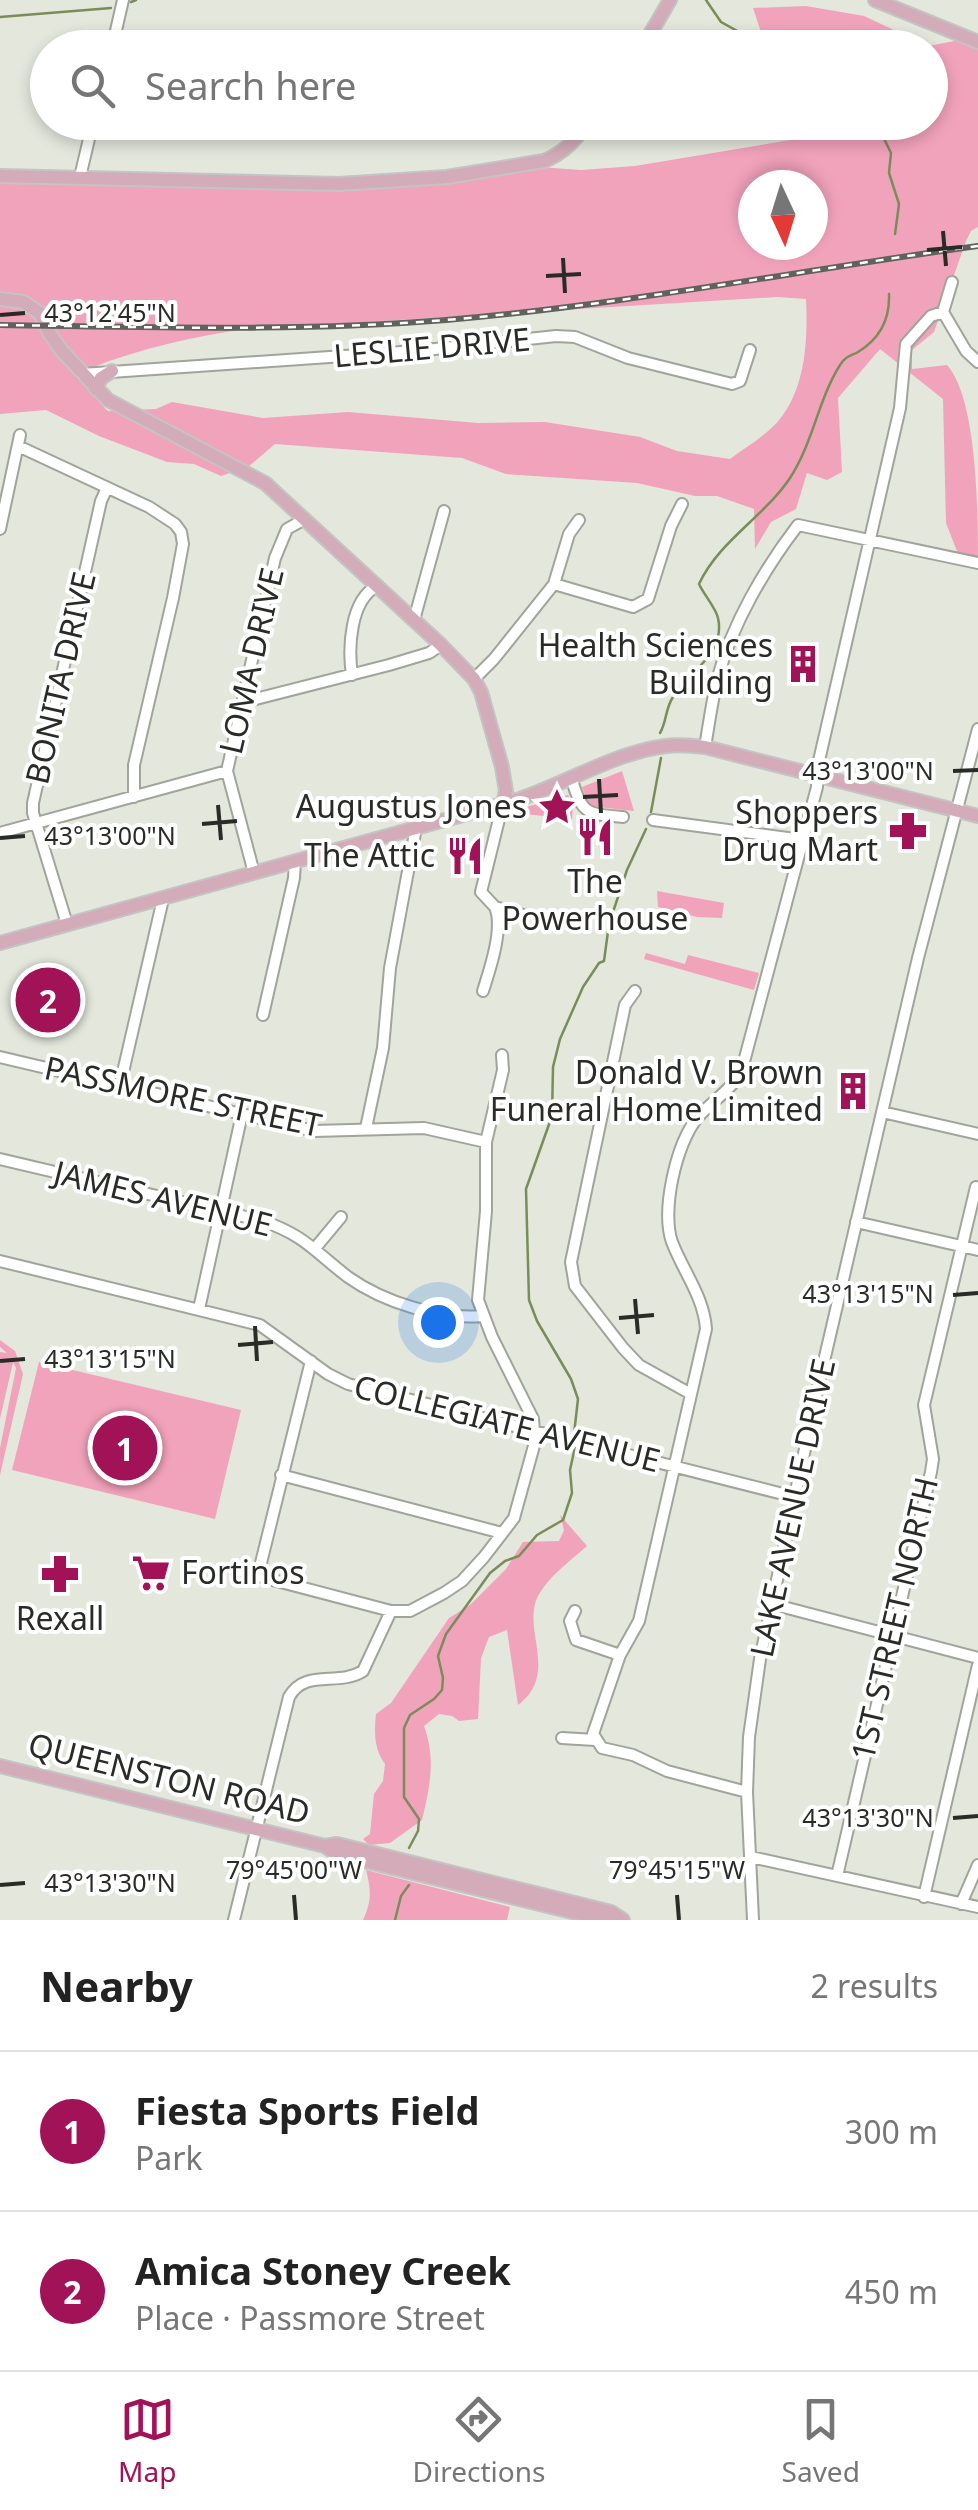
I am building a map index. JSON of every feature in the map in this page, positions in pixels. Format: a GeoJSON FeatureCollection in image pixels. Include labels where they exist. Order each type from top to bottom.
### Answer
{"type":"FeatureCollection","features":[{"type":"Feature","properties":{"kind":"main road"},"geometry":{"type":"LineString","coordinates":[[652,30],[670,0]]}},
{"type":"Feature","properties":{"kind":"main road"},"geometry":{"type":"LineString","coordinates":[[875,0],[978,42]]}},
{"type":"Feature","properties":{"kind":"main road"},"geometry":{"type":"LineString","coordinates":[[0,176],[339,184],[447,177],[544,161],[558,156],[575,140]]}},
{"type":"Feature","properties":{"kind":"main road"},"geometry":{"type":"LineString","coordinates":[[0,300],[23,302],[40,312],[50,334],[108,400],[265,483],[441,646],[474,679],[481,692],[502,768],[506,791],[503,803]]}},
{"type":"Feature","properties":{"kind":"main road"},"geometry":{"type":"LineString","coordinates":[[96,389],[103,376],[112,371]]}},
{"type":"Feature","properties":{"kind":"main road"},"geometry":{"type":"LineString","coordinates":[[0,943],[503,803],[572,780],[634,753],[668,746],[705,747],[978,816]]}},
{"type":"Feature","properties":{"kind":"main road","name":"QUEENSTON ROAD"},"geometry":{"type":"LineString","coordinates":[[0,1766],[606,1920]]}},
{"type":"Feature","properties":{"kind":"main road","name":"QUEENSTON ROAD"},"geometry":{"type":"LineString","coordinates":[[324,1846],[337,1844],[611,1912],[619,1920]]}},
{"type":"Feature","properties":{"kind":"street"},"geometry":{"type":"LineString","coordinates":[[116,30],[123,0]]}},
{"type":"Feature","properties":{"kind":"street"},"geometry":{"type":"LineString","coordinates":[[80,177],[89,140]]}},
{"type":"Feature","properties":{"kind":"street"},"geometry":{"type":"LineString","coordinates":[[952,282],[943,312],[966,351],[978,362]]}},
{"type":"Feature","properties":{"kind":"street"},"geometry":{"type":"LineString","coordinates":[[747,1792],[602,1748],[592,1734],[620,1655],[639,1621],[706,1329],[705,1314],[672,1242],[666,1220],[668,1206],[690,1129],[741,1072],[819,776],[818,765],[900,408],[906,344],[932,316],[943,312]]}},
{"type":"Feature","properties":{"kind":"street","name":"LESLIE DRIVE"},"geometry":{"type":"LineString","coordinates":[[82,374],[556,336],[575,337],[628,358],[732,384],[740,382],[750,350]]}},
{"type":"Feature","properties":{"kind":"street"},"geometry":{"type":"LineString","coordinates":[[0,529],[19,441],[175,524],[184,544],[134,766],[134,797]]}},
{"type":"Feature","properties":{"kind":"street"},"geometry":{"type":"LineString","coordinates":[[0,464],[14,465]]}},
{"type":"Feature","properties":{"kind":"street","name":"BONITA DRIVE"},"geometry":{"type":"LineString","coordinates":[[67,924],[33,813],[107,488]]}},
{"type":"Feature","properties":{"kind":"street"},"geometry":{"type":"LineString","coordinates":[[554,584],[633,608],[642,605],[648,599],[682,504]]}},
{"type":"Feature","properties":{"kind":"street"},"geometry":{"type":"LineString","coordinates":[[414,620],[444,511]]}},
{"type":"Feature","properties":{"kind":"street","name":"LOMA DRIVE"},"geometry":{"type":"LineString","coordinates":[[254,873],[227,771],[274,558],[287,529],[306,519]]}},
{"type":"Feature","properties":{"kind":"street"},"geometry":{"type":"LineString","coordinates":[[474,679],[494,660],[554,584],[569,534],[578,520]]}},
{"type":"Feature","properties":{"kind":"street"},"geometry":{"type":"LineString","coordinates":[[705,747],[726,652],[758,587],[798,525],[978,562]]}},
{"type":"Feature","properties":{"kind":"street"},"geometry":{"type":"LineString","coordinates":[[352,675],[350,659],[358,607],[362,597],[377,586]]}},
{"type":"Feature","properties":{"kind":"street"},"geometry":{"type":"LineString","coordinates":[[244,702],[352,675],[441,646]]}},
{"type":"Feature","properties":{"kind":"street","name":"LAKE AVENUE DRIVE"},"geometry":{"type":"LineString","coordinates":[[753,1920],[747,1792],[752,1706],[856,1222],[978,729]]}},
{"type":"Feature","properties":{"kind":"street"},"geometry":{"type":"LineString","coordinates":[[0,834],[227,771]]}},
{"type":"Feature","properties":{"kind":"street"},"geometry":{"type":"LineString","coordinates":[[572,780],[585,810],[623,818]]}},
{"type":"Feature","properties":{"kind":"street"},"geometry":{"type":"LineString","coordinates":[[483,991],[496,951],[499,913],[481,892],[503,803]]}},
{"type":"Feature","properties":{"kind":"street"},"geometry":{"type":"LineString","coordinates":[[653,820],[802,840]]}},
{"type":"Feature","properties":{"kind":"street"},"geometry":{"type":"LineString","coordinates":[[366,1128],[383,1048],[390,968],[416,828]]}},
{"type":"Feature","properties":{"kind":"street"},"geometry":{"type":"LineString","coordinates":[[263,1015],[294,878],[294,862]]}},
{"type":"Feature","properties":{"kind":"street"},"geometry":{"type":"LineString","coordinates":[[120,1085],[163,899]]}},
{"type":"Feature","properties":{"kind":"street"},"geometry":{"type":"LineString","coordinates":[[496,907],[523,915]]}},
{"type":"Feature","properties":{"kind":"street"},"geometry":{"type":"LineString","coordinates":[[635,991],[625,1005],[571,1262],[575,1286],[623,1348],[639,1364],[691,1394]]}},
{"type":"Feature","properties":{"kind":"street"},"geometry":{"type":"LineString","coordinates":[[243,1572],[391,1611],[410,1611],[462,1582],[514,1518],[536,1430],[478,1300],[486,1210],[486,1142],[504,1070],[502,1055]]}},
{"type":"Feature","properties":{"kind":"street","name":"PASSMORE STREET"},"geometry":{"type":"LineString","coordinates":[[0,1057],[314,1131],[440,1130],[486,1142]]}},
{"type":"Feature","properties":{"kind":"street"},"geometry":{"type":"LineString","coordinates":[[882,1112],[978,1134]]}},
{"type":"Feature","properties":{"kind":"street"},"geometry":{"type":"LineString","coordinates":[[199,1308],[242,1114]]}},
{"type":"Feature","properties":{"kind":"street","name":"JAMES AVENUE"},"geometry":{"type":"LineString","coordinates":[[0,1159],[284,1229],[316,1247],[347,1276],[371,1291],[466,1318],[482,1316]]}},
{"type":"Feature","properties":{"kind":"street","name":"1ST STREET NORTH"},"geometry":{"type":"LineString","coordinates":[[837,1876],[931,1472],[933,1458],[924,1405],[976,1187]]}},
{"type":"Feature","properties":{"kind":"street"},"geometry":{"type":"LineString","coordinates":[[316,1247],[341,1217]]}},
{"type":"Feature","properties":{"kind":"street"},"geometry":{"type":"LineString","coordinates":[[856,1222],[978,1250]]}},
{"type":"Feature","properties":{"kind":"street","name":"COLLEGIATE AVENUE"},"geometry":{"type":"LineString","coordinates":[[0,1261],[260,1325],[348,1384],[795,1497]]}},
{"type":"Feature","properties":{"kind":"street"},"geometry":{"type":"LineString","coordinates":[[258,1575],[311,1361]]}},
{"type":"Feature","properties":{"kind":"street"},"geometry":{"type":"LineString","coordinates":[[281,1474],[502,1533]]}},
{"type":"Feature","properties":{"kind":"street"},"geometry":{"type":"LineString","coordinates":[[772,1604],[978,1661],[924,1897]]}},
{"type":"Feature","properties":{"kind":"street"},"geometry":{"type":"LineString","coordinates":[[234,1920],[289,1697],[294,1688],[308,1680],[341,1679],[363,1670],[391,1611]]}},
{"type":"Feature","properties":{"kind":"street"},"geometry":{"type":"LineString","coordinates":[[575,1612],[570,1621],[576,1640],[620,1655]]}},
{"type":"Feature","properties":{"kind":"street"},"geometry":{"type":"LineString","coordinates":[[562,1738],[595,1740]]}},
{"type":"Feature","properties":{"kind":"street"},"geometry":{"type":"LineString","coordinates":[[751,1857],[978,1907]]}},
{"type":"Feature","properties":{"kind":"street"},"geometry":{"type":"LineString","coordinates":[[961,1904],[978,1866]]}},
{"type":"Feature","properties":{"kind":"shaded area"},"geometry":{"type":"Polygon","coordinates":[[[806,6],[864,16],[894,30],[760,30],[753,8],[806,6]]]}},
{"type":"Feature","properties":{"kind":"shaded area"},"geometry":{"type":"Polygon","coordinates":[[[960,40],[978,46],[978,227],[966,241],[934,332],[912,350],[912,369],[947,365],[965,404],[974,460],[978,567],[962,564],[946,523],[943,399],[880,349],[838,398],[842,472],[827,480],[807,473],[796,509],[771,522],[755,549],[754,509],[717,496],[695,496],[637,483],[506,474],[462,458],[275,444],[248,467],[221,476],[194,464],[167,462],[46,410],[0,414],[0,177],[363,186],[525,166],[581,170],[635,166],[790,140],[948,140],[948,42],[960,40]],[[777,297],[248,329],[129,354],[91,368],[90,380],[96,397],[108,411],[156,409],[172,402],[263,418],[348,412],[478,423],[545,422],[640,437],[677,451],[730,459],[762,436],[788,407],[800,378],[806,299],[777,297]]]}},
{"type":"Feature","properties":{"kind":"shaded area"},"geometry":{"type":"Polygon","coordinates":[[[622,771],[634,811],[589,806],[582,787],[622,771]]]}},
{"type":"Feature","properties":{"kind":"shaded area"},"geometry":{"type":"Polygon","coordinates":[[[568,795],[573,806],[572,819],[516,813],[523,808],[568,795]]]}},
{"type":"Feature","properties":{"kind":"shaded area"},"geometry":{"type":"Polygon","coordinates":[[[657,891],[724,903],[722,918],[697,917],[658,907],[657,891]]]}},
{"type":"Feature","properties":{"kind":"shaded area"},"geometry":{"type":"Polygon","coordinates":[[[646,953],[685,964],[688,955],[759,973],[754,990],[644,959],[646,953]]]}},
{"type":"Feature","properties":{"kind":"shaded area"},"geometry":{"type":"Polygon","coordinates":[[[0,1340],[15,1351],[23,1374],[0,1475],[0,1448],[16,1368],[13,1362],[0,1419],[0,1352],[7,1353],[0,1347],[0,1340]]]}},
{"type":"Feature","properties":{"kind":"shaded area"},"geometry":{"type":"Polygon","coordinates":[[[39,1362],[241,1410],[215,1519],[12,1470],[39,1362]]]}},
{"type":"Feature","properties":{"kind":"shaded area"},"geometry":{"type":"Polygon","coordinates":[[[560,1515],[587,1546],[554,1575],[538,1596],[534,1623],[538,1666],[530,1693],[518,1705],[507,1630],[489,1637],[481,1658],[478,1719],[459,1721],[439,1714],[424,1726],[431,1762],[422,1820],[390,1843],[369,1845],[363,1839],[370,1834],[374,1794],[383,1781],[385,1764],[376,1740],[376,1714],[391,1703],[449,1618],[470,1605],[506,1569],[523,1542],[559,1541],[564,1530],[560,1515]]]}},
{"type":"Feature","properties":{"kind":"shaded area"},"geometry":{"type":"Polygon","coordinates":[[[366,1870],[510,1907],[507,1920],[363,1920],[370,1895],[366,1870]]]}},
{"type":"Feature","properties":{"kind":"waterway"},"geometry":{"type":"LineString","coordinates":[[131,2],[136,0]]}},
{"type":"Feature","properties":{"kind":"waterway"},"geometry":{"type":"LineString","coordinates":[[706,0],[721,22],[735,30]]}},
{"type":"Feature","properties":{"kind":"waterway"},"geometry":{"type":"LineString","coordinates":[[0,17],[111,8]]}},
{"type":"Feature","properties":{"kind":"waterway"},"geometry":{"type":"LineString","coordinates":[[885,140],[891,153],[889,173],[899,204],[895,234]]}},
{"type":"Feature","properties":{"kind":"waterway"},"geometry":{"type":"LineString","coordinates":[[660,733],[673,697],[717,642],[718,618],[699,584],[718,555],[790,478],[840,365],[873,340],[882,327],[889,294]]}},
{"type":"Feature","properties":{"kind":"waterway"},"geometry":{"type":"LineString","coordinates":[[651,812],[661,758]]}},
{"type":"Feature","properties":{"kind":"waterway"},"geometry":{"type":"LineString","coordinates":[[574,1434],[578,1399],[529,1300],[526,1189],[552,1116],[553,1067],[560,1039],[583,987],[604,961],[609,924],[646,829]]}},
{"type":"Feature","properties":{"kind":"waterway"},"geometry":{"type":"LineString","coordinates":[[409,1848],[419,1819],[404,1797],[404,1728],[410,1715],[442,1690],[438,1656],[446,1634],[490,1573],[519,1556],[537,1535],[563,1520],[572,1493],[570,1470],[575,1447]]}},
{"type":"Feature","properties":{"kind":"waterway"},"geometry":{"type":"LineString","coordinates":[[395,1920],[401,1896],[409,1885]]}},
{"type":"Feature","properties":{"kind":"railway"},"geometry":{"type":"LineString","coordinates":[[0,325],[279,327],[446,320],[646,296],[978,246]]}},
{"type":"Feature","properties":{"kind":"place","name":"Health Sciences Building"},"geometry":{"type":"Point","coordinates":[803,664]}},
{"type":"Feature","properties":{"kind":"place","name":"Augustus Jones"},"geometry":{"type":"Point","coordinates":[557,807]}},
{"type":"Feature","properties":{"kind":"place","name":"Shoppers Drug Mart"},"geometry":{"type":"Point","coordinates":[908,831]}},
{"type":"Feature","properties":{"kind":"place","name":"The Powerhouse"},"geometry":{"type":"Point","coordinates":[595,837]}},
{"type":"Feature","properties":{"kind":"place","name":"The Attic"},"geometry":{"type":"Point","coordinates":[465,856]}},
{"type":"Feature","properties":{"kind":"place","name":"Amica Stoney Creek"},"geometry":{"type":"Point","coordinates":[48,1000]}},
{"type":"Feature","properties":{"kind":"place","name":"Donald V. Brown Funeral Home Limited"},"geometry":{"type":"Point","coordinates":[853,1091]}},
{"type":"Feature","properties":{"kind":"place","name":"Fiesta Sports Field"},"geometry":{"type":"Point","coordinates":[125,1448]}},
{"type":"Feature","properties":{"kind":"place","name":"Fortinos"},"geometry":{"type":"Point","coordinates":[151,1573]}},
{"type":"Feature","properties":{"kind":"place","name":"Rexall"},"geometry":{"type":"Point","coordinates":[60,1574]}}]}
